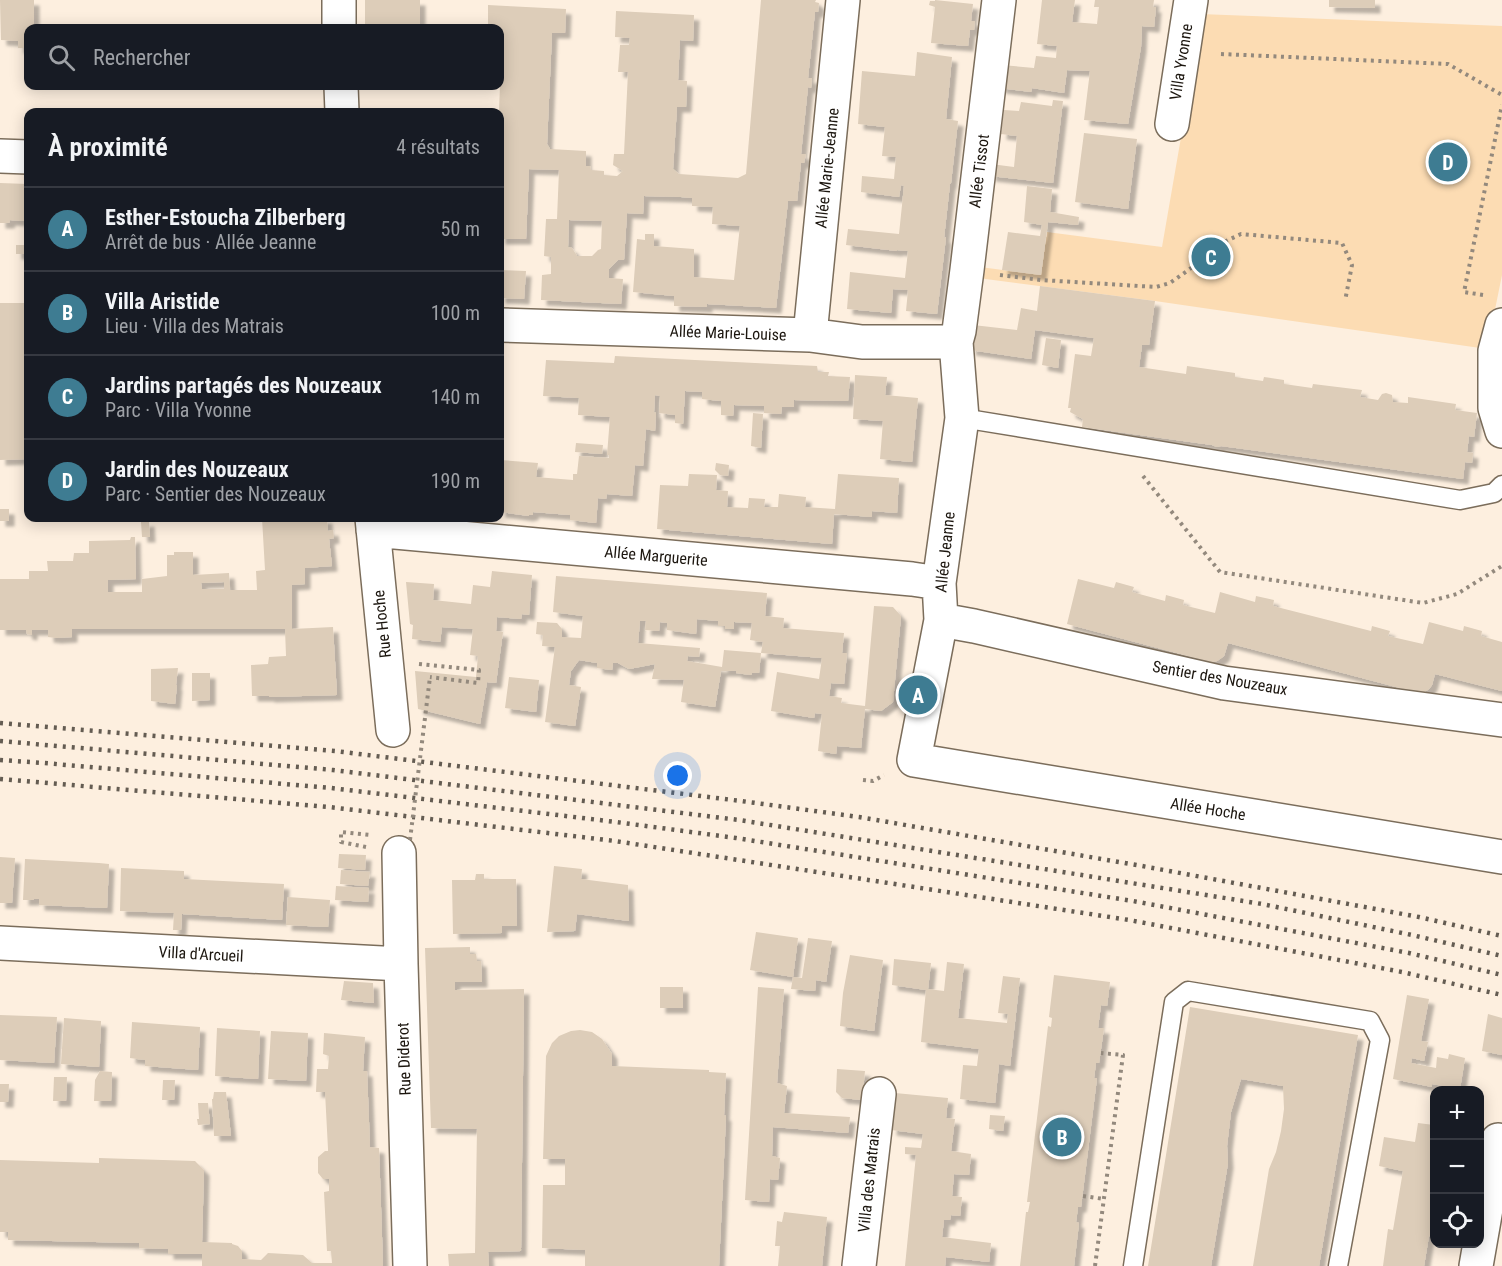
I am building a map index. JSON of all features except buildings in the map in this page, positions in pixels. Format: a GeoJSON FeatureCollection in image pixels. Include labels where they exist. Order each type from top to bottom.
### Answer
{"type":"FeatureCollection","features":[{"type":"Feature","properties":{"kind":"street"},"geometry":{"type":"LineString","coordinates":[[339,0],[339,24]]}},
{"type":"Feature","properties":{"kind":"street","name":"Allée Marie-Jeanne"},"geometry":{"type":"LineString","coordinates":[[810,335],[843,0]]}},
{"type":"Feature","properties":{"kind":"street","name":"Allée Tissot"},"geometry":{"type":"LineString","coordinates":[[956,342],[967,270],[999,0]]}},
{"type":"Feature","properties":{"kind":"street","name":"Villa Yvonne"},"geometry":{"type":"LineString","coordinates":[[1172,124],[1191,0]]}},
{"type":"Feature","properties":{"kind":"street"},"geometry":{"type":"LineString","coordinates":[[341,90],[342,108]]}},
{"type":"Feature","properties":{"kind":"street"},"geometry":{"type":"LineString","coordinates":[[0,156],[24,157]]}},
{"type":"Feature","properties":{"kind":"street"},"geometry":{"type":"LineString","coordinates":[[1497,311],[1495,408],[1502,431]]}},
{"type":"Feature","properties":{"kind":"street","name":"Allée Marie-Louise"},"geometry":{"type":"LineString","coordinates":[[504,325],[810,335],[862,342],[956,342]]}},
{"type":"Feature","properties":{"kind":"street","name":"Allée Jeanne"},"geometry":{"type":"LineString","coordinates":[[914,760],[941,620],[939,583],[962,418],[956,342]]}},
{"type":"Feature","properties":{"kind":"street","name":"Allée Marguerite"},"geometry":{"type":"LineString","coordinates":[[373,524],[939,583]]}},
{"type":"Feature","properties":{"kind":"street","name":"Rue Hoche"},"geometry":{"type":"LineString","coordinates":[[373,524],[393,730]]}},
{"type":"Feature","properties":{"kind":"street","name":"Sentier des Nouzeaux"},"geometry":{"type":"LineString","coordinates":[[941,620],[1224,682],[1502,720]]}},
{"type":"Feature","properties":{"kind":"street","name":"Allée Hoche"},"geometry":{"type":"LineString","coordinates":[[914,760],[1502,857]]}},
{"type":"Feature","properties":{"kind":"street","name":"Rue Diderot"},"geometry":{"type":"LineString","coordinates":[[404,846],[401,964],[410,1266]]}},
{"type":"Feature","properties":{"kind":"street","name":"Villa d'Arcueil"},"geometry":{"type":"LineString","coordinates":[[0,943],[401,964]]}},
{"type":"Feature","properties":{"kind":"street","name":"Villa des Matrais"},"geometry":{"type":"LineString","coordinates":[[860,1266],[879,1094]]}},
{"type":"Feature","properties":{"kind":"street"},"geometry":{"type":"LineString","coordinates":[[1476,1266],[1498,1140],[1502,1142]]}},
{"type":"Feature","properties":{"kind":"lane"},"geometry":{"type":"LineString","coordinates":[[962,418],[1460,500],[1494,493],[1502,485]]}},
{"type":"Feature","properties":{"kind":"lane"},"geometry":{"type":"LineString","coordinates":[[1133,1266],[1174,1002],[1188,991],[1370,1021],[1380,1040],[1338,1266]]}},
{"type":"Feature","properties":{"kind":"path"},"geometry":{"type":"LineString","coordinates":[[1221,54],[1448,64],[1502,96]]}},
{"type":"Feature","properties":{"kind":"path"},"geometry":{"type":"LineString","coordinates":[[1497,311],[1464,292],[1502,105]]}},
{"type":"Feature","properties":{"kind":"path"},"geometry":{"type":"LineString","coordinates":[[967,270],[1041,280],[1156,287],[1170,283],[1222,243],[1241,234],[1342,243],[1352,265],[1346,301]]}},
{"type":"Feature","properties":{"kind":"path"},"geometry":{"type":"LineString","coordinates":[[1116,443],[1220,572],[1422,603],[1456,594],[1502,566]]}},
{"type":"Feature","properties":{"kind":"path"},"geometry":{"type":"LineString","coordinates":[[386,660],[479,670],[478,683],[430,677],[404,846]]}},
{"type":"Feature","properties":{"kind":"path"},"geometry":{"type":"LineString","coordinates":[[862,780],[873,781]]}},
{"type":"Feature","properties":{"kind":"path"},"geometry":{"type":"LineString","coordinates":[[1095,1266],[1123,1055],[1101,1053]]}},
{"type":"Feature","properties":{"kind":"path"},"geometry":{"type":"LineString","coordinates":[[1083,1196],[1104,1199]]}},
{"type":"Feature","properties":{"kind":"shaded area"},"geometry":{"type":"Polygon","coordinates":[[[1200,14],[1502,26],[1502,275],[1487,349],[978,278],[980,267],[1041,275],[1047,232],[1162,247],[1200,14]]]}},
{"type":"Feature","properties":{"kind":"railway"},"geometry":{"type":"LineString","coordinates":[[0,723],[335,751],[859,817],[1419,917],[1502,936]]}},
{"type":"Feature","properties":{"kind":"railway"},"geometry":{"type":"LineString","coordinates":[[0,741],[333,770],[739,820],[1262,904],[1502,956]]}},
{"type":"Feature","properties":{"kind":"railway"},"geometry":{"type":"LineString","coordinates":[[0,760],[331,788],[736,838],[1133,901],[1409,953],[1502,975]]}},
{"type":"Feature","properties":{"kind":"railway"},"geometry":{"type":"LineString","coordinates":[[0,779],[329,807],[615,841],[1129,920],[1402,972],[1502,995]]}},
{"type":"Feature","properties":{"kind":"place","name":"Jardin des Nouzeaux"},"geometry":{"type":"Point","coordinates":[1448,162]}},
{"type":"Feature","properties":{"kind":"place","name":"Jardins partagés des Nouzeaux"},"geometry":{"type":"Point","coordinates":[1211,257]}},
{"type":"Feature","properties":{"kind":"place","name":"Esther-Estoucha Zilberberg"},"geometry":{"type":"Point","coordinates":[918,695]}},
{"type":"Feature","properties":{"kind":"place","name":"Villa Aristide"},"geometry":{"type":"Point","coordinates":[1062,1137]}}]}
